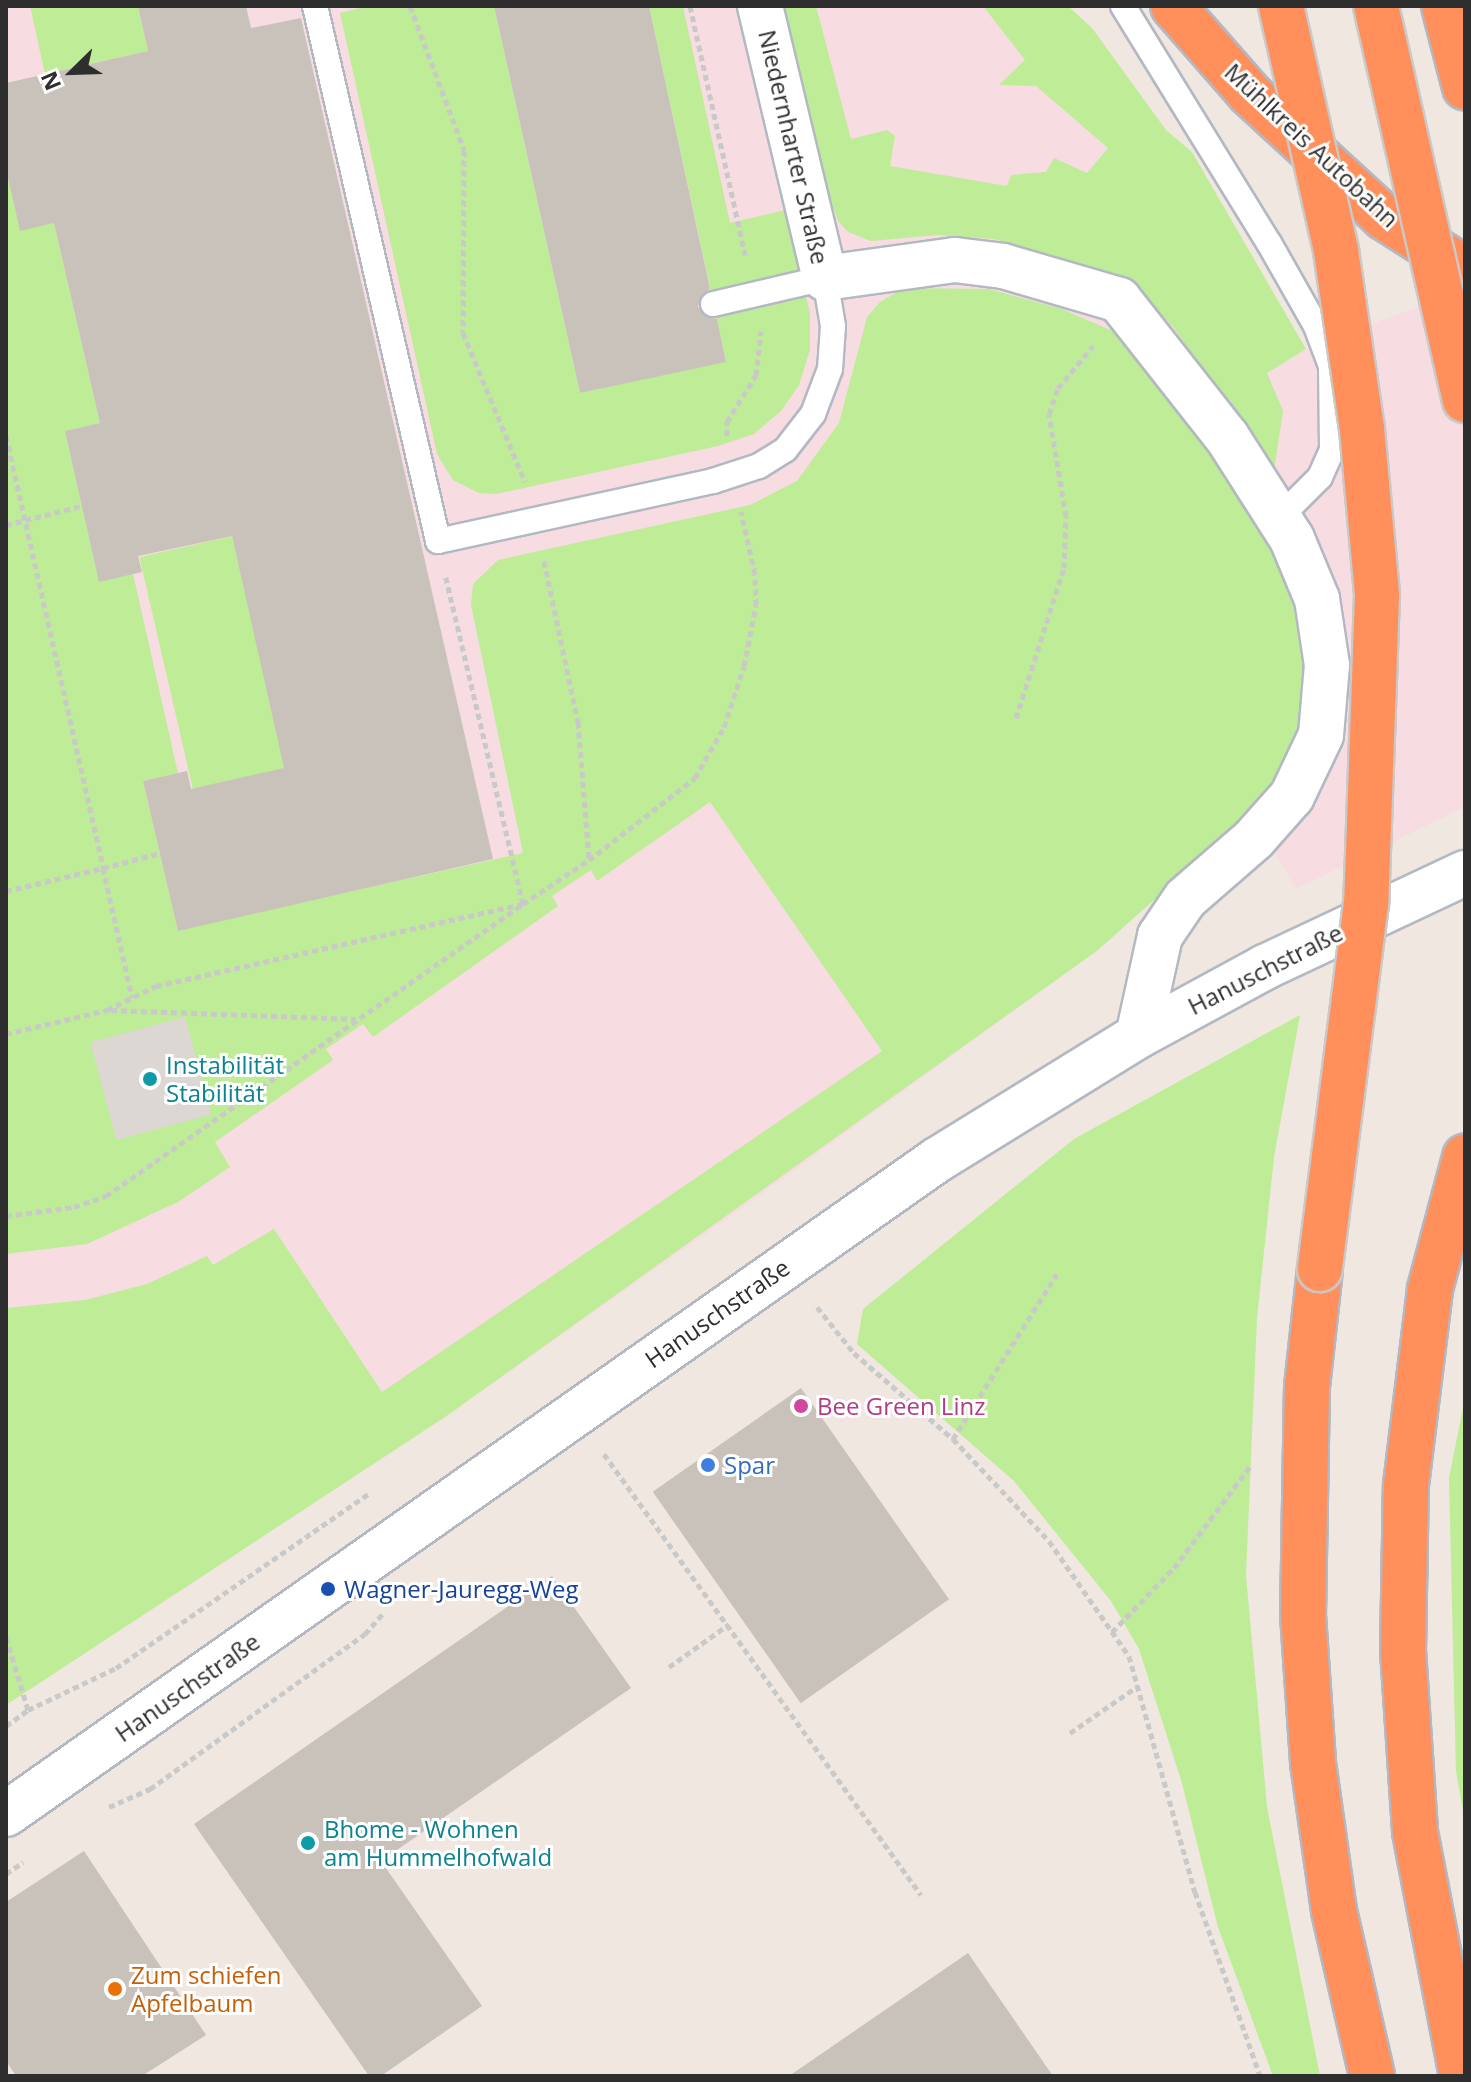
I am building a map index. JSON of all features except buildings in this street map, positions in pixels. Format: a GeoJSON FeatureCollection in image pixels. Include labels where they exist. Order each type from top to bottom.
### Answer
{"type":"FeatureCollection","features":[{"type":"Feature","properties":{"kind":"highway","name":"Mühlkreis Autobahn"},"geometry":{"type":"LineString","coordinates":[[1173,6],[1250,94],[1385,218],[1465,269]]}},
{"type":"Feature","properties":{"kind":"highway"},"geometry":{"type":"LineString","coordinates":[[1281,6],[1336,251],[1362,429],[1377,595],[1366,903],[1307,1386],[1303,1615],[1313,1763],[1334,1911],[1372,2076]]}},
{"type":"Feature","properties":{"kind":"highway"},"geometry":{"type":"LineString","coordinates":[[1376,6],[1465,400]]}},
{"type":"Feature","properties":{"kind":"highway"},"geometry":{"type":"LineString","coordinates":[[1444,6],[1465,86]]}},
{"type":"Feature","properties":{"kind":"highway"},"geometry":{"type":"LineString","coordinates":[[1462,2076],[1415,1831],[1403,1651],[1406,1485],[1430,1289],[1465,1157]]}},
{"type":"Feature","properties":{"kind":"street","name":"Niedernharter Straße"},"geometry":{"type":"LineString","coordinates":[[760,6],[825,278],[955,260],[1003,266],[1119,300]]}},
{"type":"Feature","properties":{"kind":"street"},"geometry":{"type":"LineString","coordinates":[[1119,300],[1227,437],[1279,518],[1317,599],[1327,665],[1321,735],[1292,796],[1254,839],[1185,899],[1160,936],[1138,1036]]}},
{"type":"Feature","properties":{"kind":"street","name":"Hanuschstraße"},"geometry":{"type":"LineString","coordinates":[[6,1814],[937,1160],[1138,1036],[1265,967],[1465,873]]}},
{"type":"Feature","properties":{"kind":"lane"},"geometry":{"type":"LineString","coordinates":[[315,6],[438,541],[713,481],[759,466],[785,450],[813,414],[830,369],[833,326],[825,278],[713,304]]}},
{"type":"Feature","properties":{"kind":"lane"},"geometry":{"type":"LineString","coordinates":[[1123,6],[1269,243],[1316,326],[1331,366],[1332,450],[1320,477],[1279,518]]}},
{"type":"Feature","properties":{"kind":"path"},"geometry":{"type":"LineString","coordinates":[[410,6],[464,150],[463,333],[526,483]]}},
{"type":"Feature","properties":{"kind":"path"},"geometry":{"type":"LineString","coordinates":[[690,6],[754,295],[762,355],[727,422],[727,446]]}},
{"type":"Feature","properties":{"kind":"path"},"geometry":{"type":"LineString","coordinates":[[1016,718],[1064,568],[1066,516],[1049,414],[1058,388],[1107,327],[1119,300]]}},
{"type":"Feature","properties":{"kind":"path"},"geometry":{"type":"LineString","coordinates":[[6,436],[132,998]]}},
{"type":"Feature","properties":{"kind":"path"},"geometry":{"type":"LineString","coordinates":[[6,525],[81,506]]}},
{"type":"Feature","properties":{"kind":"path"},"geometry":{"type":"LineString","coordinates":[[6,1216],[74,1207],[106,1196],[589,860],[695,778],[724,727],[744,666],[756,605],[755,574],[740,507]]}},
{"type":"Feature","properties":{"kind":"path"},"geometry":{"type":"LineString","coordinates":[[438,541],[523,904]]}},
{"type":"Feature","properties":{"kind":"path"},"geometry":{"type":"LineString","coordinates":[[544,561],[578,722],[589,860]]}},
{"type":"Feature","properties":{"kind":"path"},"geometry":{"type":"LineString","coordinates":[[6,891],[160,853]]}},
{"type":"Feature","properties":{"kind":"path"},"geometry":{"type":"LineString","coordinates":[[6,1034],[107,1010],[156,986],[523,904]]}},
{"type":"Feature","properties":{"kind":"path"},"geometry":{"type":"LineString","coordinates":[[107,1010],[357,1019]]}},
{"type":"Feature","properties":{"kind":"path"},"geometry":{"type":"LineString","coordinates":[[953,1439],[1057,1274]]}},
{"type":"Feature","properties":{"kind":"path"},"geometry":{"type":"LineString","coordinates":[[813,1301],[854,1353],[953,1439],[1049,1541],[1129,1656],[1195,1892],[1260,2076]]}},
{"type":"Feature","properties":{"kind":"path"},"geometry":{"type":"LineString","coordinates":[[604,1454],[921,1895]]}},
{"type":"Feature","properties":{"kind":"path"},"geometry":{"type":"LineString","coordinates":[[1112,1632],[1174,1568],[1251,1465]]}},
{"type":"Feature","properties":{"kind":"path"},"geometry":{"type":"LineString","coordinates":[[112,1805],[150,1789],[365,1634],[388,1607]]}},
{"type":"Feature","properties":{"kind":"path"},"geometry":{"type":"LineString","coordinates":[[669,1667],[729,1624]]}},
{"type":"Feature","properties":{"kind":"path"},"geometry":{"type":"LineString","coordinates":[[6,1637],[28,1710]]}},
{"type":"Feature","properties":{"kind":"path"},"geometry":{"type":"LineString","coordinates":[[6,1726],[28,1710],[116,1668]]}},
{"type":"Feature","properties":{"kind":"path"},"geometry":{"type":"LineString","coordinates":[[1070,1733],[1138,1686]]}},
{"type":"Feature","properties":{"kind":"shaded area"},"geometry":{"type":"Polygon","coordinates":[[[6,6],[996,6],[1066,83],[1267,372],[1314,345],[1431,302],[1465,323],[1465,807],[1296,889],[1251,813],[1098,950],[755,1199],[445,1417],[6,1705],[6,6]]]}},
{"type":"Feature","properties":{"kind":"shaded area"},"geometry":{"type":"Polygon","coordinates":[[[185,1017],[211,1115],[116,1140],[90,1042],[185,1017]]]}},
{"type":"Feature","properties":{"kind":"green space"},"geometry":{"type":"Polygon","coordinates":[[[30,6],[138,6],[148,51],[45,74],[30,6]]]}},
{"type":"Feature","properties":{"kind":"green space"},"geometry":{"type":"Polygon","coordinates":[[[369,6],[494,6],[580,393],[726,361],[649,6],[683,6],[730,223],[785,210],[810,313],[810,350],[799,385],[781,411],[754,434],[718,446],[496,494],[479,493],[453,480],[437,454],[340,13],[369,6]]]}},
{"type":"Feature","properties":{"kind":"green space"},"geometry":{"type":"Polygon","coordinates":[[[783,6],[816,6],[851,139],[887,130],[895,136],[890,166],[1007,186],[1011,175],[1046,172],[1054,158],[1087,173],[1108,148],[1036,86],[999,85],[1025,60],[983,6],[1068,6],[1092,28],[1166,130],[1192,152],[1306,349],[1267,373],[1283,411],[1274,471],[1174,328],[1141,291],[1118,276],[994,239],[938,235],[871,241],[848,232],[838,221],[819,165],[783,6]]]}},
{"type":"Feature","properties":{"kind":"green space"},"geometry":{"type":"Polygon","coordinates":[[[6,169],[20,230],[54,223],[100,423],[65,431],[99,581],[133,574],[178,773],[143,781],[178,930],[523,853],[471,605],[473,584],[498,560],[750,505],[797,481],[839,423],[867,317],[880,302],[904,288],[989,289],[1062,309],[1117,333],[1231,478],[1277,552],[1297,605],[1305,655],[1305,699],[1296,739],[1276,783],[1251,813],[1098,950],[445,1417],[6,1705],[6,1308],[85,1300],[147,1284],[207,1256],[213,1265],[274,1229],[382,1392],[882,1051],[710,802],[597,881],[591,870],[552,896],[558,906],[373,1037],[363,1024],[326,1049],[333,1060],[215,1142],[230,1167],[178,1202],[87,1244],[6,1254],[6,169]]]}},
{"type":"Feature","properties":{"kind":"green space"},"geometry":{"type":"Polygon","coordinates":[[[232,536],[286,768],[193,789],[139,557],[232,536]]]}},
{"type":"Feature","properties":{"kind":"green space"},"geometry":{"type":"Polygon","coordinates":[[[1300,1015],[1274,1157],[1257,1318],[1246,1575],[1267,1807],[1320,2076],[1273,2076],[1218,1927],[1182,1783],[1139,1649],[1111,1601],[1014,1481],[857,1344],[863,1309],[1074,1139],[1300,1015]]]}},
{"type":"Feature","properties":{"kind":"green space"},"geometry":{"type":"Polygon","coordinates":[[[1465,1398],[1465,1822],[1456,1771],[1449,1478],[1465,1398]]]}},
{"type":"Feature","properties":{"kind":"place","name":"Instabilität Stabilität"},"geometry":{"type":"Point","coordinates":[150,1079]}},
{"type":"Feature","properties":{"kind":"place","name":"Bee Green Linz"},"geometry":{"type":"Point","coordinates":[801,1406]}},
{"type":"Feature","properties":{"kind":"place","name":"Spar"},"geometry":{"type":"Point","coordinates":[708,1465]}},
{"type":"Feature","properties":{"kind":"place","name":"Wagner-Jauregg-Weg"},"geometry":{"type":"Point","coordinates":[328,1589]}},
{"type":"Feature","properties":{"kind":"place","name":"Bhome - Wohnen am Hummelhofwald"},"geometry":{"type":"Point","coordinates":[308,1843]}},
{"type":"Feature","properties":{"kind":"place","name":"Zum schiefen Apfelbaum"},"geometry":{"type":"Point","coordinates":[115,1989]}}]}
